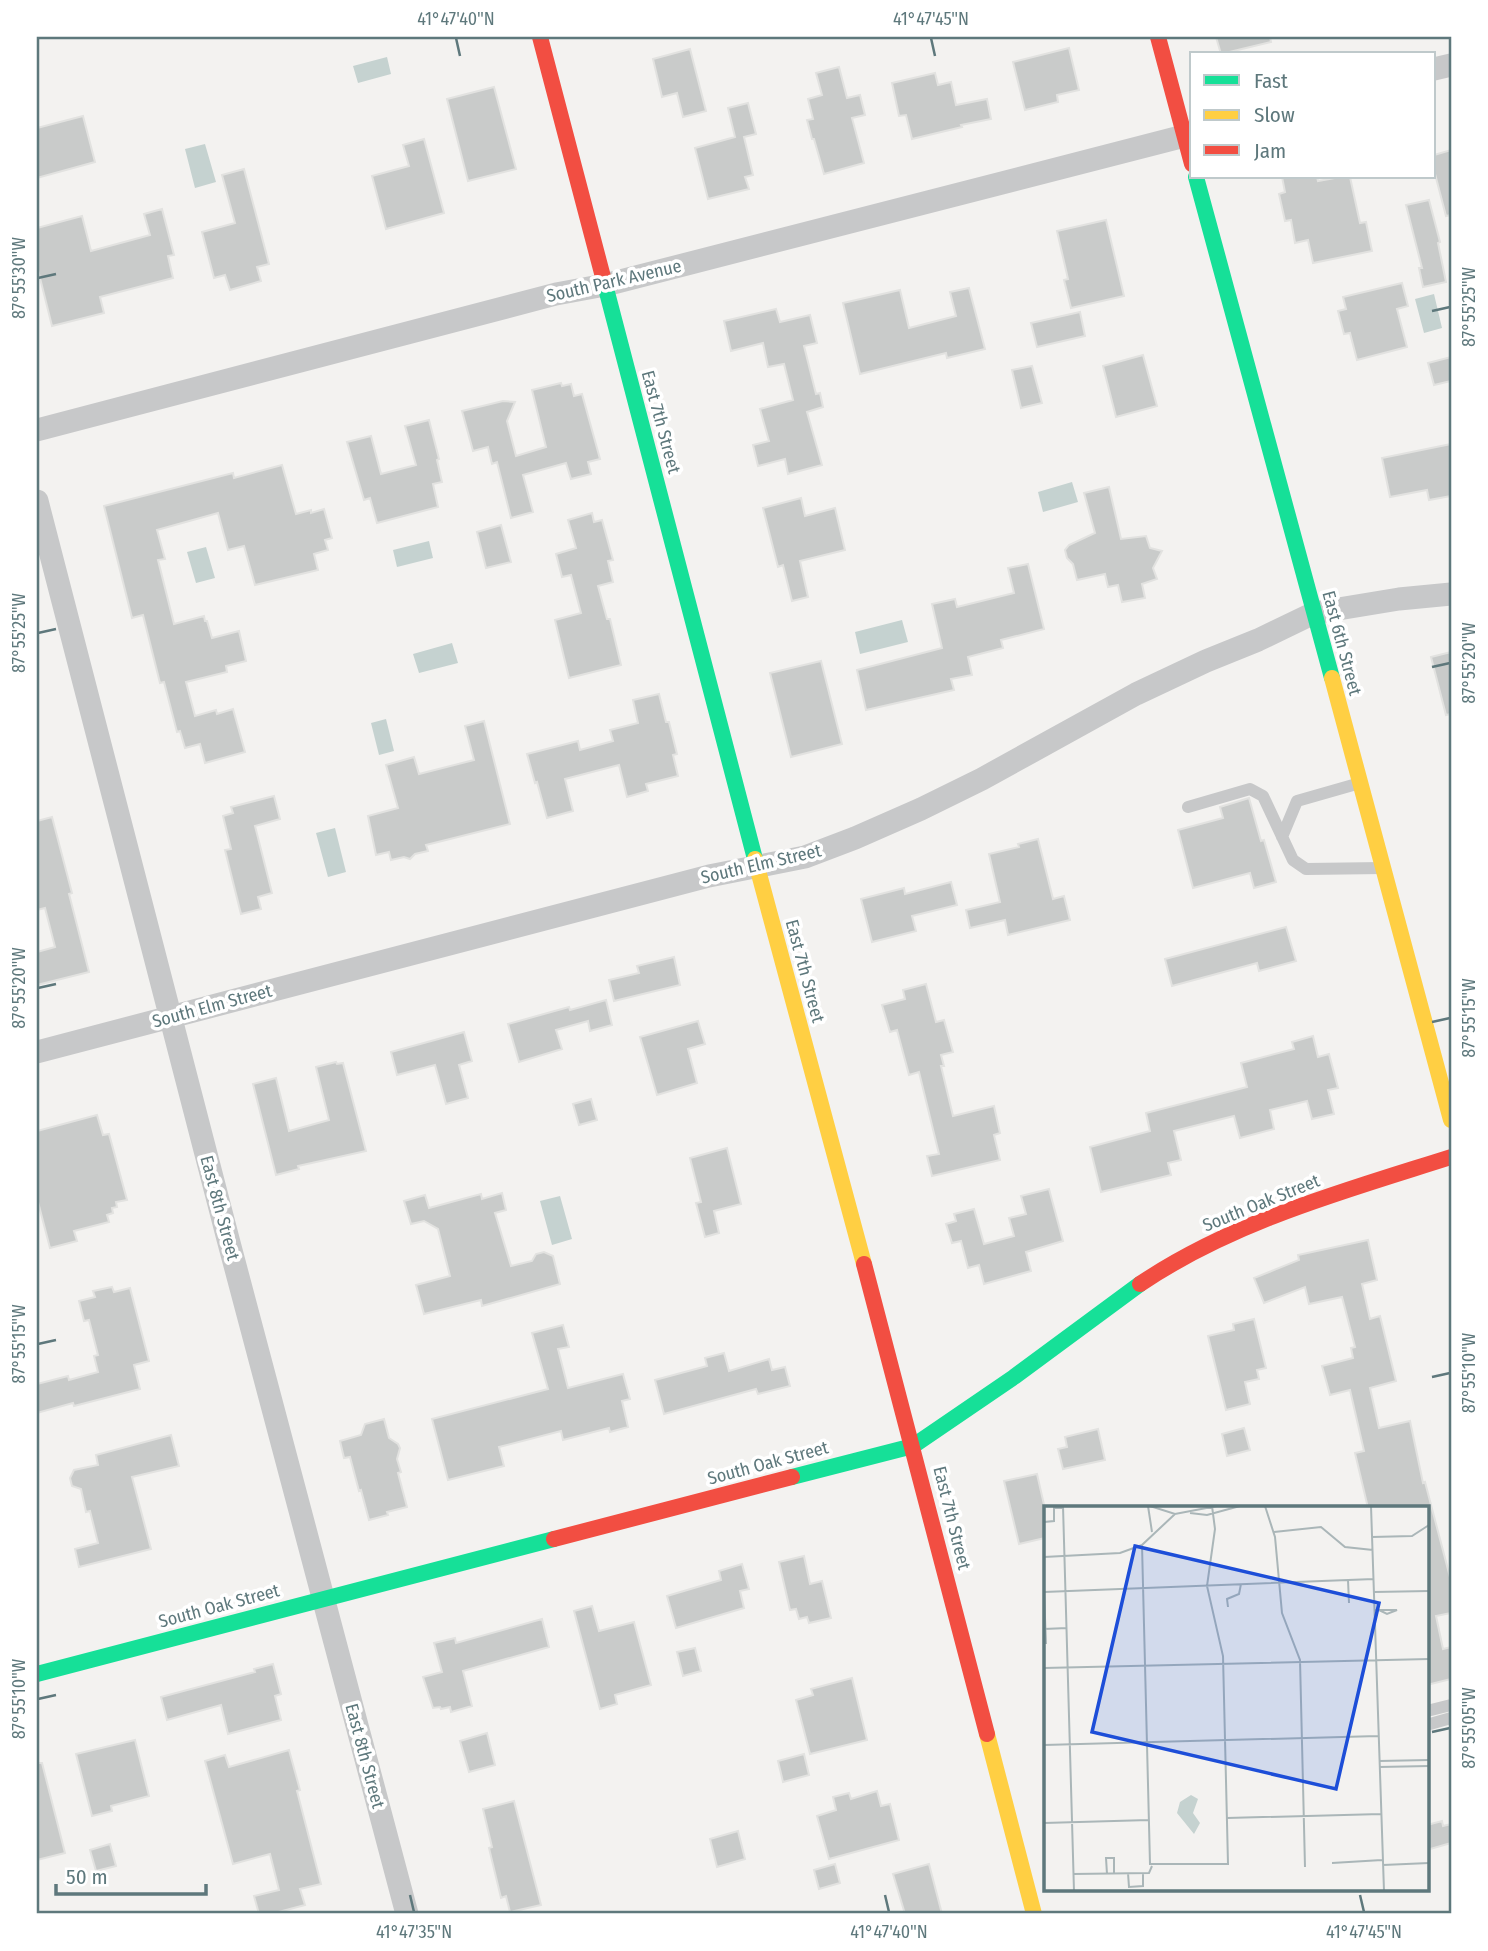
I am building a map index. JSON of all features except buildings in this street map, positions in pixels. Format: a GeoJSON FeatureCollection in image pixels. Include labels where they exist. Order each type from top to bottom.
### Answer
{"type":"FeatureCollection","features":[{"type":"Feature","properties":{"kind":"street","name":"East 7th Street"},"geometry":{"type":"LineString","coordinates":[[540,37],[1034,1914]]}},
{"type":"Feature","properties":{"kind":"street"},"geometry":{"type":"LineString","coordinates":[[1158,37],[1189,135]]}},
{"type":"Feature","properties":{"kind":"street","name":"South Park Avenue"},"geometry":{"type":"LineString","coordinates":[[37,430],[556,294],[605,285],[1189,135]]}},
{"type":"Feature","properties":{"kind":"street","name":"East 6th Street"},"geometry":{"type":"LineString","coordinates":[[1196,178],[1451,1120]]}},
{"type":"Feature","properties":{"kind":"street","name":"East 8th Street"},"geometry":{"type":"LineString","coordinates":[[37,501],[407,1914]]}},
{"type":"Feature","properties":{"kind":"street","name":"South Elm Street"},"geometry":{"type":"LineString","coordinates":[[37,1052],[709,876],[805,857],[921,809],[982,779],[1136,694],[1314,613],[1399,599],[1451,594]]}},
{"type":"Feature","properties":{"kind":"street","name":"South Oak Street"},"geometry":{"type":"LineString","coordinates":[[37,1674],[913,1446],[1174,1262],[1236,1231],[1295,1207],[1451,1157]]}},
{"type":"Feature","properties":{"kind":"lane"},"geometry":{"type":"LineString","coordinates":[[1282,837],[1297,801],[1360,783]]}},
{"type":"Feature","properties":{"kind":"lane"},"geometry":{"type":"LineString","coordinates":[[1188,807],[1250,789],[1263,796],[1293,860],[1306,869],[1383,868]]}},
{"type":"Feature","properties":{"kind":"lane"},"geometry":{"type":"LineString","coordinates":[[1428,1711],[1451,1705]]}},
{"type":"Feature","properties":{"kind":"lane"},"geometry":{"type":"LineString","coordinates":[[1430,1724],[1451,1718]]}},
{"type":"Feature","properties":{"kind":"shaded area"},"geometry":{"type":"Polygon","coordinates":[[[387,57],[391,74],[358,83],[353,66],[387,57]]]}},
{"type":"Feature","properties":{"kind":"shaded area"},"geometry":{"type":"Polygon","coordinates":[[[205,144],[216,182],[195,188],[185,149],[205,144]]]}},
{"type":"Feature","properties":{"kind":"shaded area"},"geometry":{"type":"Polygon","coordinates":[[[1434,294],[1442,328],[1424,333],[1415,299],[1434,294]]]}},
{"type":"Feature","properties":{"kind":"shaded area"},"geometry":{"type":"Polygon","coordinates":[[[1072,482],[1078,502],[1043,512],[1038,492],[1072,482]]]}},
{"type":"Feature","properties":{"kind":"shaded area"},"geometry":{"type":"Polygon","coordinates":[[[429,541],[433,558],[397,567],[393,550],[429,541]]]}},
{"type":"Feature","properties":{"kind":"shaded area"},"geometry":{"type":"Polygon","coordinates":[[[206,547],[215,578],[196,583],[187,552],[206,547]]]}},
{"type":"Feature","properties":{"kind":"shaded area"},"geometry":{"type":"Polygon","coordinates":[[[902,620],[908,642],[860,654],[855,632],[902,620]]]}},
{"type":"Feature","properties":{"kind":"shaded area"},"geometry":{"type":"Polygon","coordinates":[[[452,643],[458,663],[419,673],[413,654],[452,643]]]}},
{"type":"Feature","properties":{"kind":"shaded area"},"geometry":{"type":"Polygon","coordinates":[[[386,719],[394,751],[379,755],[371,723],[386,719]]]}},
{"type":"Feature","properties":{"kind":"shaded area"},"geometry":{"type":"Polygon","coordinates":[[[335,828],[346,872],[328,877],[316,833],[335,828]]]}},
{"type":"Feature","properties":{"kind":"shaded area"},"geometry":{"type":"Polygon","coordinates":[[[560,1196],[572,1239],[552,1245],[540,1201],[560,1196]]]}},
{"type":"Feature","properties":{"kind":"traffic: fast"},"geometry":{"type":"LineString","coordinates":[[1196,178],[1332,678]]}},
{"type":"Feature","properties":{"kind":"traffic: fast"},"geometry":{"type":"LineString","coordinates":[[603,277],[755,859]]}},
{"type":"Feature","properties":{"kind":"traffic: fast"},"geometry":{"type":"LineString","coordinates":[[792,1477],[913,1446],[1014,1377],[1140,1284]]}},
{"type":"Feature","properties":{"kind":"traffic: fast"},"geometry":{"type":"LineString","coordinates":[[37,1674],[554,1539]]}},
{"type":"Feature","properties":{"kind":"traffic: slow"},"geometry":{"type":"LineString","coordinates":[[1332,678],[1451,1120]]}},
{"type":"Feature","properties":{"kind":"traffic: slow"},"geometry":{"type":"LineString","coordinates":[[755,859],[864,1264]]}},
{"type":"Feature","properties":{"kind":"traffic: slow"},"geometry":{"type":"LineString","coordinates":[[987,1734],[1034,1914]]}},
{"type":"Feature","properties":{"kind":"traffic: jam"},"geometry":{"type":"LineString","coordinates":[[540,37],[603,277]]}},
{"type":"Feature","properties":{"kind":"traffic: jam"},"geometry":{"type":"LineString","coordinates":[[1158,37],[1190,157]]}},
{"type":"Feature","properties":{"kind":"traffic: jam"},"geometry":{"type":"LineString","coordinates":[[1140,1284],[1213,1242],[1251,1225],[1451,1157]]}},
{"type":"Feature","properties":{"kind":"traffic: jam"},"geometry":{"type":"LineString","coordinates":[[864,1264],[987,1734]]}},
{"type":"Feature","properties":{"kind":"traffic: jam"},"geometry":{"type":"LineString","coordinates":[[554,1539],[792,1477]]}}]}
